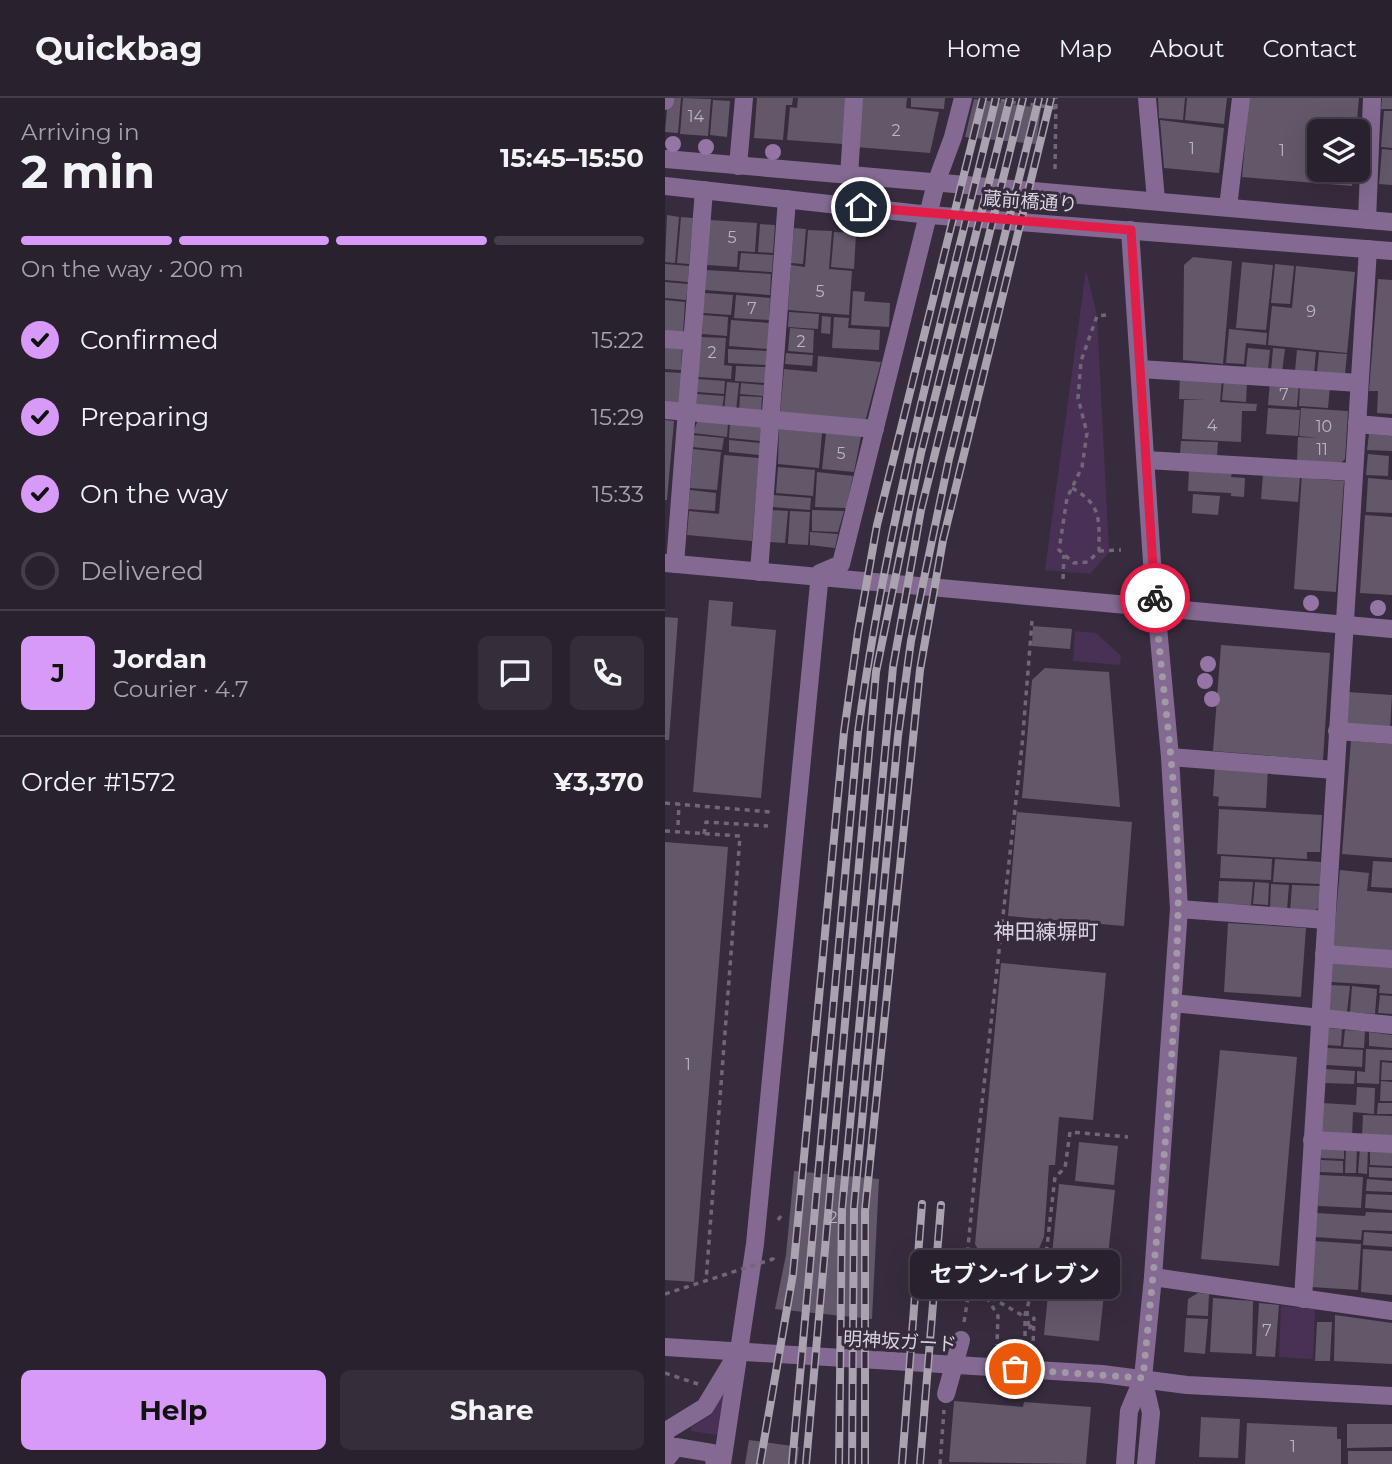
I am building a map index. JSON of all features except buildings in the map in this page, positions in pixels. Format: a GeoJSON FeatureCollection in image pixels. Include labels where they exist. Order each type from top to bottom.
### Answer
{"type":"FeatureCollection","features":[{"type":"Feature","properties":{"kind":"street"},"geometry":{"type":"LineString","coordinates":[[738,166],[744,98]]}},
{"type":"Feature","properties":{"kind":"street"},"geometry":{"type":"LineString","coordinates":[[849,176],[854,98]]}},
{"type":"Feature","properties":{"kind":"street"},"geometry":{"type":"LineString","coordinates":[[722,1464],[755,1244],[819,578],[824,569],[841,564],[936,183],[953,137],[963,98]]}},
{"type":"Feature","properties":{"kind":"street"},"geometry":{"type":"LineString","coordinates":[[1147,98],[1156,200]]}},
{"type":"Feature","properties":{"kind":"street"},"geometry":{"type":"LineString","coordinates":[[1228,207],[1241,98]]}},
{"type":"Feature","properties":{"kind":"street"},"geometry":{"type":"LineString","coordinates":[[1367,220],[1372,98]]}},
{"type":"Feature","properties":{"kind":"street","name":"蔵前橋通り"},"geometry":{"type":"LineString","coordinates":[[665,159],[1392,222]]}},
{"type":"Feature","properties":{"kind":"street","name":"蔵前橋通り"},"geometry":{"type":"LineString","coordinates":[[665,186],[930,215],[1392,251]]}},
{"type":"Feature","properties":{"kind":"street"},"geometry":{"type":"LineString","coordinates":[[704,190],[687,412],[670,564],[1392,629]]}},
{"type":"Feature","properties":{"kind":"street"},"geometry":{"type":"LineString","coordinates":[[759,572],[787,199]]}},
{"type":"Feature","properties":{"kind":"street"},"geometry":{"type":"LineString","coordinates":[[1125,1464],[1129,1411],[1143,1378],[1153,1277],[1178,909],[1170,757],[1155,607],[1131,230]]}},
{"type":"Feature","properties":{"kind":"street"},"geometry":{"type":"LineString","coordinates":[[1303,1299],[1368,249]]}},
{"type":"Feature","properties":{"kind":"street"},"geometry":{"type":"LineString","coordinates":[[665,338],[692,341]]}},
{"type":"Feature","properties":{"kind":"street"},"geometry":{"type":"LineString","coordinates":[[1140,369],[1359,383]]}},
{"type":"Feature","properties":{"kind":"street"},"geometry":{"type":"LineString","coordinates":[[665,410],[875,429]]}},
{"type":"Feature","properties":{"kind":"street"},"geometry":{"type":"LineString","coordinates":[[1357,425],[1392,427]]}},
{"type":"Feature","properties":{"kind":"street"},"geometry":{"type":"LineString","coordinates":[[1146,460],[1353,472]]}},
{"type":"Feature","properties":{"kind":"street"},"geometry":{"type":"LineString","coordinates":[[1337,731],[1392,735]]}},
{"type":"Feature","properties":{"kind":"street"},"geometry":{"type":"LineString","coordinates":[[1170,757],[1335,770]]}},
{"type":"Feature","properties":{"kind":"street"},"geometry":{"type":"LineString","coordinates":[[1178,909],[1326,920]]}},
{"type":"Feature","properties":{"kind":"street"},"geometry":{"type":"LineString","coordinates":[[1324,954],[1392,959]]}},
{"type":"Feature","properties":{"kind":"street"},"geometry":{"type":"LineString","coordinates":[[1173,1003],[1392,1025]]}},
{"type":"Feature","properties":{"kind":"street"},"geometry":{"type":"LineString","coordinates":[[1312,1140],[1392,1144]]}},
{"type":"Feature","properties":{"kind":"street"},"geometry":{"type":"LineString","coordinates":[[1153,1277],[1392,1311]]}},
{"type":"Feature","properties":{"kind":"street"},"geometry":{"type":"LineString","coordinates":[[946,1394],[961,1340]]}},
{"type":"Feature","properties":{"kind":"street","name":"明神坂ガード"},"geometry":{"type":"LineString","coordinates":[[665,1347],[1143,1378],[1187,1385],[1392,1396]]}},
{"type":"Feature","properties":{"kind":"street"},"geometry":{"type":"LineString","coordinates":[[665,1438],[666,1431],[705,1407],[737,1353]]}},
{"type":"Feature","properties":{"kind":"street"},"geometry":{"type":"LineString","coordinates":[[1143,1378],[1151,1413],[1146,1464]]}},
{"type":"Feature","properties":{"kind":"street"},"geometry":{"type":"LineString","coordinates":[[665,1461],[676,1447],[712,1453],[715,1464]]}},
{"type":"Feature","properties":{"kind":"path"},"geometry":{"type":"LineString","coordinates":[[980,98],[1056,108]]}},
{"type":"Feature","properties":{"kind":"path"},"geometry":{"type":"LineString","coordinates":[[1055,169],[1056,98]]}},
{"type":"Feature","properties":{"kind":"path"},"geometry":{"type":"LineString","coordinates":[[1106,315],[1097,316],[1081,361],[1078,398],[1087,433],[1082,467],[1067,498],[1059,550],[1074,563],[1088,562],[1099,551],[1121,550]]}},
{"type":"Feature","properties":{"kind":"path"},"geometry":{"type":"LineString","coordinates":[[1072,488],[1090,498],[1099,518],[1099,551]]}},
{"type":"Feature","properties":{"kind":"path"},"geometry":{"type":"LineString","coordinates":[[1063,581],[1065,555]]}},
{"type":"Feature","properties":{"kind":"path"},"geometry":{"type":"LineString","coordinates":[[961,1340],[969,1291],[968,1248],[1032,621]]}},
{"type":"Feature","properties":{"kind":"path"},"geometry":{"type":"LineString","coordinates":[[665,803],[770,812]]}},
{"type":"Feature","properties":{"kind":"path"},"geometry":{"type":"LineString","coordinates":[[678,825],[680,804]]}},
{"type":"Feature","properties":{"kind":"path"},"geometry":{"type":"LineString","coordinates":[[704,834],[706,822],[768,826]]}},
{"type":"Feature","properties":{"kind":"path"},"geometry":{"type":"LineString","coordinates":[[665,831],[740,836],[706,1281]]}},
{"type":"Feature","properties":{"kind":"path"},"geometry":{"type":"LineString","coordinates":[[1025,1346],[1025,1315],[1037,1274],[1046,1255],[1055,1177],[1065,1168],[1070,1132],[1128,1137]]}},
{"type":"Feature","properties":{"kind":"path"},"geometry":{"type":"LineString","coordinates":[[968,1248],[985,1294],[998,1316],[997,1345]]}},
{"type":"Feature","properties":{"kind":"path"},"geometry":{"type":"LineString","coordinates":[[665,1294],[773,1259],[774,1253]]}},
{"type":"Feature","properties":{"kind":"path"},"geometry":{"type":"LineString","coordinates":[[985,1294],[1037,1274]]}},
{"type":"Feature","properties":{"kind":"path"},"geometry":{"type":"LineString","coordinates":[[969,1291],[985,1294],[1025,1315],[1029,1329],[1034,1318],[1033,1346]]}},
{"type":"Feature","properties":{"kind":"path"},"geometry":{"type":"LineString","coordinates":[[665,1373],[704,1386]]}},
{"type":"Feature","properties":{"kind":"path"},"geometry":{"type":"LineString","coordinates":[[940,1464],[946,1394]]}},
{"type":"Feature","properties":{"kind":"shaded area"},"geometry":{"type":"Polygon","coordinates":[[[1086,270],[1097,316],[1109,552],[1090,574],[1045,570],[1086,270]]]}},
{"type":"Feature","properties":{"kind":"shaded area"},"geometry":{"type":"Polygon","coordinates":[[[1075,631],[1096,633],[1121,656],[1120,665],[1073,661],[1075,631]]]}},
{"type":"Feature","properties":{"kind":"shaded area"},"geometry":{"type":"Polygon","coordinates":[[[1281,1306],[1315,1309],[1313,1359],[1279,1357],[1281,1306]]]}},
{"type":"Feature","properties":{"kind":"shaded area"},"geometry":{"type":"Polygon","coordinates":[[[724,1389],[717,1435],[691,1431],[691,1427],[711,1415],[724,1389]]]}},
{"type":"Feature","properties":{"kind":"railway"},"geometry":{"type":"LineString","coordinates":[[760,1464],[793,1274],[844,732],[858,632],[877,525],[983,98]]}},
{"type":"Feature","properties":{"kind":"railway"},"geometry":{"type":"LineString","coordinates":[[792,1464],[858,732],[870,652],[901,493],[996,98]]}},
{"type":"Feature","properties":{"kind":"railway"},"geometry":{"type":"LineString","coordinates":[[806,1464],[876,672],[921,453],[1010,98]]}},
{"type":"Feature","properties":{"kind":"railway"},"geometry":{"type":"LineString","coordinates":[[839,1464],[842,1209],[893,667],[921,510],[1023,98]]}},
{"type":"Feature","properties":{"kind":"railway"},"geometry":{"type":"LineString","coordinates":[[852,1464],[854,1207],[898,736],[911,641],[949,459],[1039,98]]}},
{"type":"Feature","properties":{"kind":"railway"},"geometry":{"type":"LineString","coordinates":[[865,1464],[865,1211],[920,670],[943,540],[1051,98]]}},
{"type":"Feature","properties":{"kind":"railway"},"geometry":{"type":"LineString","coordinates":[[902,1464],[922,1204]]}},
{"type":"Feature","properties":{"kind":"railway"},"geometry":{"type":"LineString","coordinates":[[920,1464],[941,1205]]}},
{"type":"Feature","properties":{"kind":"way so far"},"geometry":{"type":"LineString","coordinates":[[1015,1369],[1143,1378],[1162,1175],[1178,909],[1170,757],[1155,598]]}},
{"type":"Feature","properties":{"kind":"place","name":"セブン-イレブン"},"geometry":{"type":"Point","coordinates":[1015,1369]}},
{"type":"Feature","properties":{"kind":"district","name":"神田練塀町"},"geometry":{"type":"Point","coordinates":[1046,932]}},
{"type":"Feature","properties":{"kind":"route"},"geometry":{"type":"LineString","coordinates":[[861,207],[930,215],[1131,230],[1155,598]]}}]}
